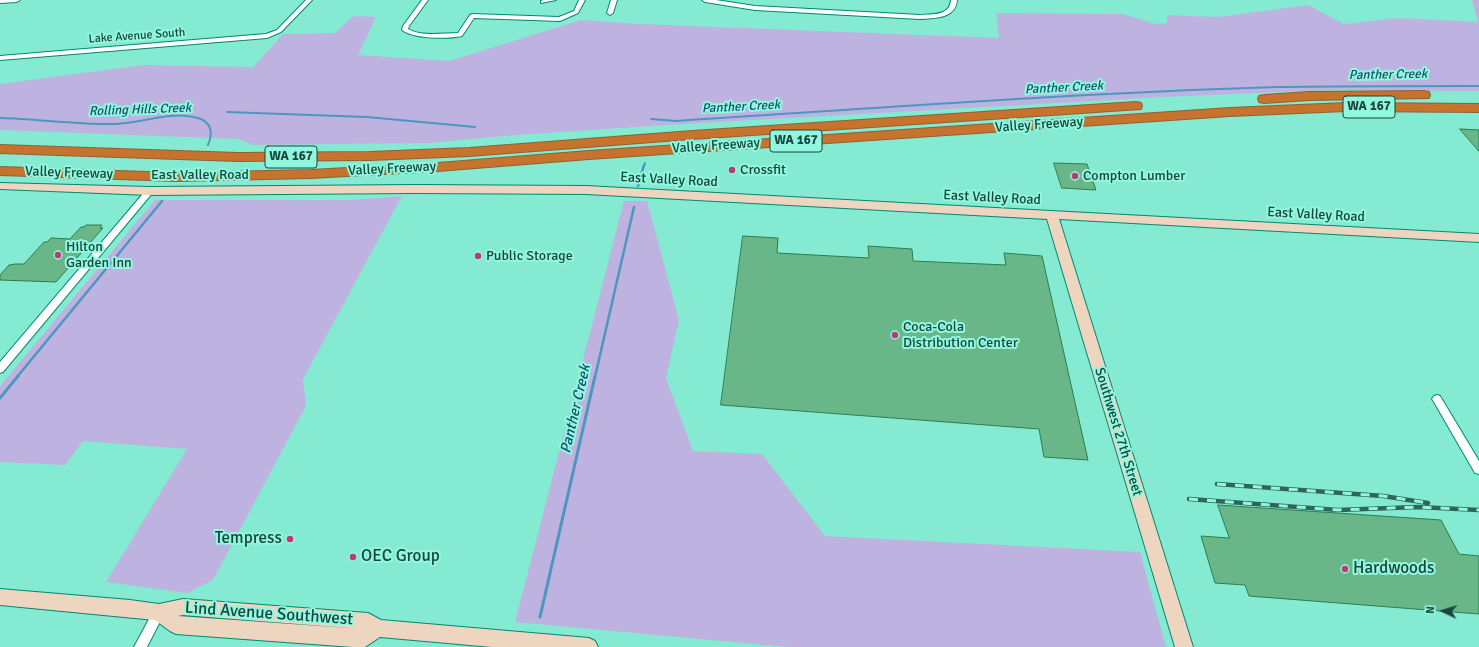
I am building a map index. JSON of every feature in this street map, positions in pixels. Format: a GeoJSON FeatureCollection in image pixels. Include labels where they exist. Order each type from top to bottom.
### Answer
{"type":"FeatureCollection","features":[{"type":"Feature","properties":{"kind":"highway","name":"Valley Freeway"},"geometry":{"type":"LineString","coordinates":[[0,148],[275,157],[370,156],[469,152],[654,138],[1212,101],[1283,98],[1479,98]]}},
{"type":"Feature","properties":{"kind":"highway","name":"Valley Freeway"},"geometry":{"type":"LineString","coordinates":[[0,171],[177,177],[265,176],[333,173],[1237,111],[1346,107],[1479,108]]}},
{"type":"Feature","properties":{"kind":"highway"},"geometry":{"type":"LineString","coordinates":[[0,157],[173,164],[242,165],[457,156],[469,152]]}},
{"type":"Feature","properties":{"kind":"highway"},"geometry":{"type":"LineString","coordinates":[[0,163],[207,170],[300,169],[333,173]]}},
{"type":"Feature","properties":{"kind":"street"},"geometry":{"type":"LineString","coordinates":[[0,1],[17,0]]}},
{"type":"Feature","properties":{"kind":"street","name":"Lake Avenue South"},"geometry":{"type":"LineString","coordinates":[[0,58],[257,38],[275,34],[309,0]]}},
{"type":"Feature","properties":{"kind":"street"},"geometry":{"type":"LineString","coordinates":[[425,0],[406,26],[405,30],[415,34],[460,35],[472,16],[552,20],[571,15],[576,12],[582,0]]}},
{"type":"Feature","properties":{"kind":"street"},"geometry":{"type":"LineString","coordinates":[[543,2],[553,0]]}},
{"type":"Feature","properties":{"kind":"street"},"geometry":{"type":"LineString","coordinates":[[610,13],[614,0]]}},
{"type":"Feature","properties":{"kind":"street"},"geometry":{"type":"LineString","coordinates":[[705,0],[762,9],[920,17],[946,13],[952,10],[954,0]]}},
{"type":"Feature","properties":{"kind":"street","name":"East Valley Road"},"geometry":{"type":"LineString","coordinates":[[0,186],[150,190],[586,190],[1479,238]]}},
{"type":"Feature","properties":{"kind":"street"},"geometry":{"type":"LineString","coordinates":[[0,369],[150,190]]}},
{"type":"Feature","properties":{"kind":"street","name":"Southwest 27th Street"},"geometry":{"type":"LineString","coordinates":[[1052,216],[1184,647]]}},
{"type":"Feature","properties":{"kind":"street"},"geometry":{"type":"LineString","coordinates":[[1437,399],[1479,470]]}},
{"type":"Feature","properties":{"kind":"street","name":"Lind Avenue Southwest"},"geometry":{"type":"LineString","coordinates":[[0,597],[130,608],[159,612],[176,625],[362,639],[378,628],[589,647]]}},
{"type":"Feature","properties":{"kind":"street"},"geometry":{"type":"LineString","coordinates":[[140,647],[159,612]]}},
{"type":"Feature","properties":{"kind":"shaded area"},"geometry":{"type":"Polygon","coordinates":[[[1472,0],[1479,0],[1479,91],[1333,90],[1162,97],[666,125],[516,135],[428,143],[254,145],[238,139],[0,130],[0,84],[143,65],[253,67],[283,34],[335,33],[353,16],[376,17],[358,55],[449,61],[581,20],[641,24],[999,38],[996,13],[1123,14],[1156,24],[1167,23],[1167,15],[1218,17],[1308,5],[1344,24],[1399,18],[1478,22],[1472,0]]]}},
{"type":"Feature","properties":{"kind":"shaded area"},"geometry":{"type":"Polygon","coordinates":[[[402,196],[303,379],[306,406],[213,580],[187,593],[106,582],[187,449],[83,441],[65,465],[0,462],[0,386],[155,200],[350,200],[402,196]]]}},
{"type":"Feature","properties":{"kind":"shaded area"},"geometry":{"type":"Polygon","coordinates":[[[624,201],[647,201],[679,320],[666,378],[693,451],[762,454],[825,536],[1140,552],[1166,647],[787,647],[515,622],[624,201]]]}},
{"type":"Feature","properties":{"kind":"building"},"geometry":{"type":"Polygon","coordinates":[[[1460,129],[1479,130],[1479,151],[1460,129]]]}},
{"type":"Feature","properties":{"kind":"building","name":"Compton Lumber"},"geometry":{"type":"Polygon","coordinates":[[[1054,163],[1087,164],[1096,190],[1062,188],[1054,163]]]}},
{"type":"Feature","properties":{"kind":"building","name":"Hilton Garden Inn"},"geometry":{"type":"Polygon","coordinates":[[[86,225],[102,225],[100,228],[103,228],[56,282],[0,280],[0,275],[9,265],[24,264],[44,242],[47,242],[51,238],[70,239],[81,227],[86,225]]]}},
{"type":"Feature","properties":{"kind":"building","name":"Coca-Cola Distribution Center"},"geometry":{"type":"Polygon","coordinates":[[[743,236],[778,238],[777,253],[869,258],[868,246],[912,249],[913,261],[1006,265],[1004,253],[1042,256],[1088,460],[1044,457],[1039,429],[721,405],[743,236]]]}},
{"type":"Feature","properties":{"kind":"building","name":"Hardwoods"},"geometry":{"type":"Polygon","coordinates":[[[1218,505],[1441,520],[1459,554],[1479,556],[1479,614],[1249,596],[1245,585],[1215,583],[1201,536],[1229,538],[1218,505]]]}},
{"type":"Feature","properties":{"kind":"waterway","name":"Panther Creek"},"geometry":{"type":"LineString","coordinates":[[651,119],[676,121],[976,101],[1126,93],[1277,87],[1479,86]]}},
{"type":"Feature","properties":{"kind":"waterway"},"geometry":{"type":"LineString","coordinates":[[227,112],[367,117],[475,127]]}},
{"type":"Feature","properties":{"kind":"waterway","name":"Rolling Hills Creek"},"geometry":{"type":"LineString","coordinates":[[0,118],[87,124],[116,124],[168,116],[188,116],[203,120],[209,125],[211,137],[208,145]]}},
{"type":"Feature","properties":{"kind":"waterway","name":"Panther Creek"},"geometry":{"type":"LineString","coordinates":[[638,186],[644,165]]}},
{"type":"Feature","properties":{"kind":"waterway"},"geometry":{"type":"LineString","coordinates":[[17,377],[162,201]]}},
{"type":"Feature","properties":{"kind":"waterway","name":"Panther Creek"},"geometry":{"type":"LineString","coordinates":[[595,377],[634,207]]}},
{"type":"Feature","properties":{"kind":"waterway"},"geometry":{"type":"LineString","coordinates":[[0,398],[18,376]]}},
{"type":"Feature","properties":{"kind":"waterway","name":"Panther Creek"},"geometry":{"type":"LineString","coordinates":[[540,617],[595,376]]}},
{"type":"Feature","properties":{"kind":"railway"},"geometry":{"type":"LineString","coordinates":[[1217,484],[1383,496],[1428,503]]}},
{"type":"Feature","properties":{"kind":"railway"},"geometry":{"type":"LineString","coordinates":[[1189,499],[1338,510],[1418,507],[1479,510]]}},
{"type":"Feature","properties":{"kind":"place","name":"Crossfit"},"geometry":{"type":"Point","coordinates":[732,170]}},
{"type":"Feature","properties":{"kind":"place","name":"Compton Lumber"},"geometry":{"type":"Point","coordinates":[1075,176]}},
{"type":"Feature","properties":{"kind":"place","name":"Hilton Garden Inn"},"geometry":{"type":"Point","coordinates":[58,255]}},
{"type":"Feature","properties":{"kind":"place","name":"Public Storage"},"geometry":{"type":"Point","coordinates":[478,256]}},
{"type":"Feature","properties":{"kind":"place","name":"Coca-Cola Distribution Center"},"geometry":{"type":"Point","coordinates":[895,335]}},
{"type":"Feature","properties":{"kind":"place","name":"Tempress"},"geometry":{"type":"Point","coordinates":[290,539]}},
{"type":"Feature","properties":{"kind":"place","name":"OEC Group"},"geometry":{"type":"Point","coordinates":[353,557]}},
{"type":"Feature","properties":{"kind":"place","name":"Hardwoods"},"geometry":{"type":"Point","coordinates":[1345,569]}}]}
